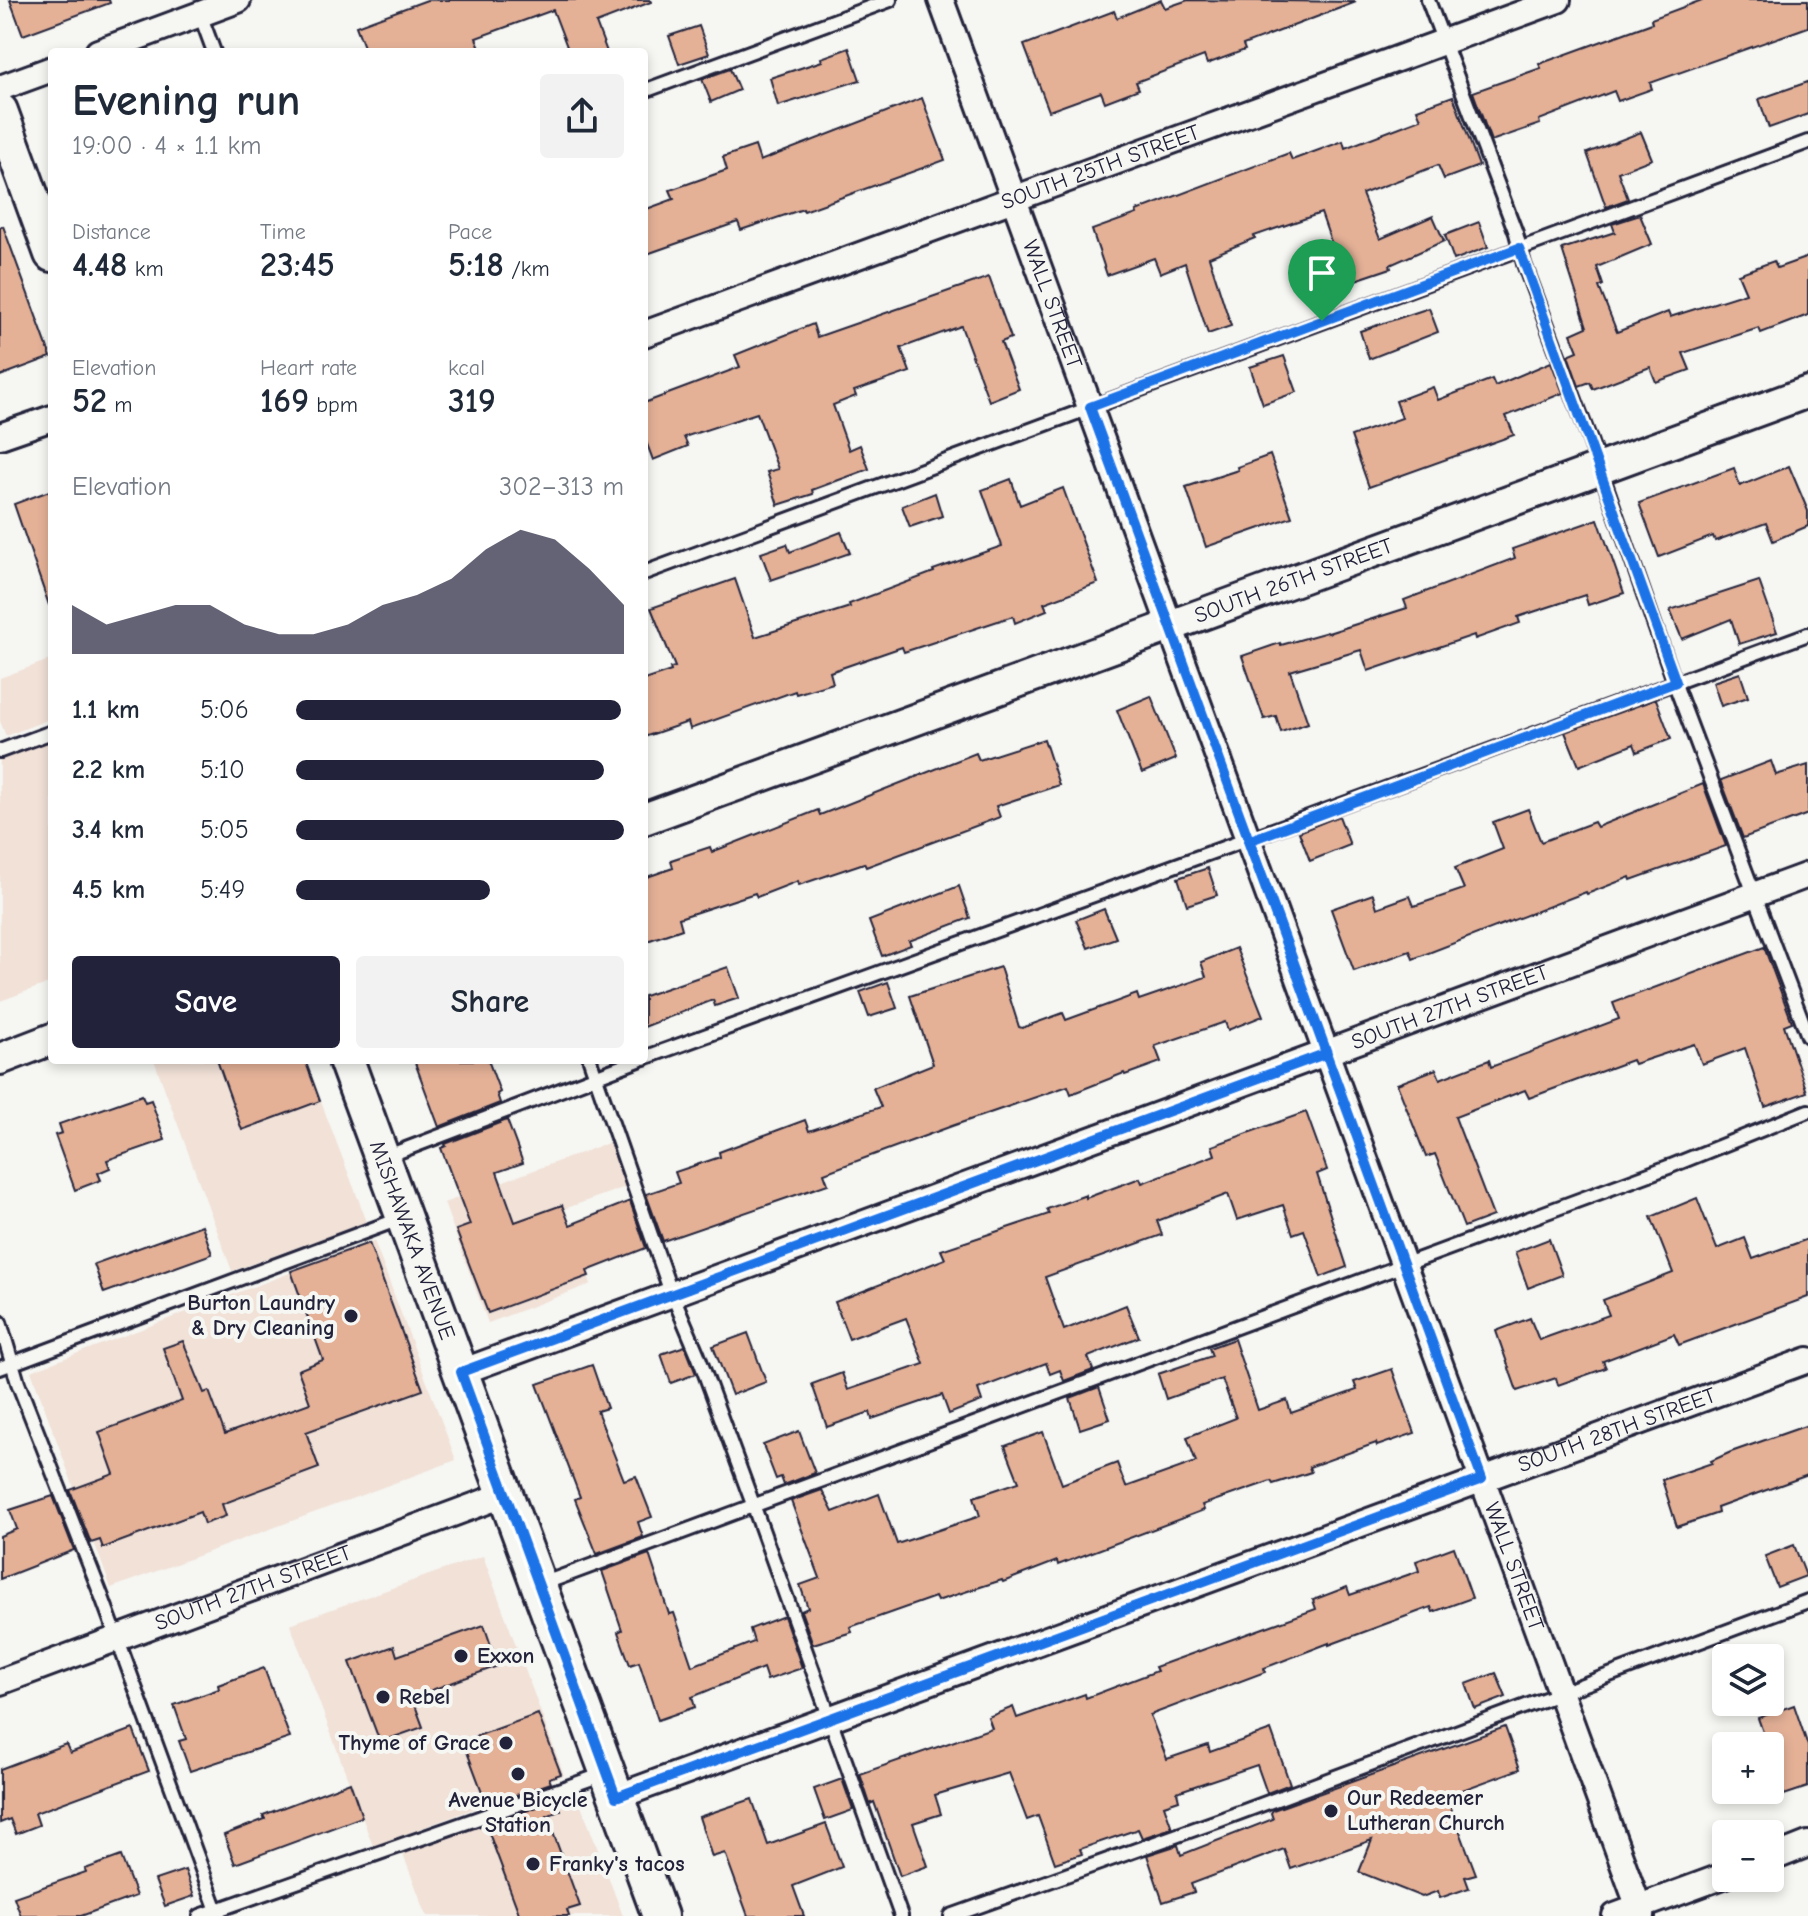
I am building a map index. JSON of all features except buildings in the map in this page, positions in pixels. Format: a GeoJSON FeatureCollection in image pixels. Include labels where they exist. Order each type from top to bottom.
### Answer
{"type":"FeatureCollection","features":[{"type":"Feature","properties":{"kind":"main road"},"geometry":{"type":"LineString","coordinates":[[2,120],[48,243]]}},
{"type":"Feature","properties":{"kind":"main road","name":"MISHAWAKA AVENUE"},"geometry":{"type":"LineString","coordinates":[[347,1064],[660,1916]]}},
{"type":"Feature","properties":{"kind":"street"},"geometry":{"type":"LineString","coordinates":[[109,48],[238,0]]}},
{"type":"Feature","properties":{"kind":"street","name":"WALL STREET"},"geometry":{"type":"LineString","coordinates":[[941,0],[1640,1912]]}},
{"type":"Feature","properties":{"kind":"street","name":"SOUTH 25TH STREET"},"geometry":{"type":"LineString","coordinates":[[648,333],[1558,0]]}},
{"type":"Feature","properties":{"kind":"street"},"geometry":{"type":"LineString","coordinates":[[0,88],[48,70]]}},
{"type":"Feature","properties":{"kind":"street","name":"SOUTH 26TH STREET"},"geometry":{"type":"LineString","coordinates":[[648,818],[1808,392]]}},
{"type":"Feature","properties":{"kind":"street"},"geometry":{"type":"LineString","coordinates":[[0,436],[48,419]]}},
{"type":"Feature","properties":{"kind":"street","name":"SOUTH 27TH STREET"},"geometry":{"type":"LineString","coordinates":[[461,1372],[1808,875]]}},
{"type":"Feature","properties":{"kind":"street"},"geometry":{"type":"LineString","coordinates":[[0,1059],[48,1041]]}},
{"type":"Feature","properties":{"kind":"street","name":"SOUTH 28TH STREET"},"geometry":{"type":"LineString","coordinates":[[612,1785],[828,1720],[1808,1360]]}},
{"type":"Feature","properties":{"kind":"street","name":"SOUTH 27TH STREET"},"geometry":{"type":"LineString","coordinates":[[0,1682],[506,1494]]}},
{"type":"Feature","properties":{"kind":"street"},"geometry":{"type":"LineString","coordinates":[[1784,1853],[1808,1844]]}},
{"type":"Feature","properties":{"kind":"street"},"geometry":{"type":"LineString","coordinates":[[1615,1916],[1640,1912],[1712,1881]]}},
{"type":"Feature","properties":{"kind":"lane"},"geometry":{"type":"LineString","coordinates":[[648,90],[890,0]]}},
{"type":"Feature","properties":{"kind":"lane"},"geometry":{"type":"LineString","coordinates":[[1428,0],[1808,1036]]}},
{"type":"Feature","properties":{"kind":"lane"},"geometry":{"type":"LineString","coordinates":[[200,14],[213,48]]}},
{"type":"Feature","properties":{"kind":"lane"},"geometry":{"type":"LineString","coordinates":[[648,572],[1808,142]]}},
{"type":"Feature","properties":{"kind":"lane"},"geometry":{"type":"LineString","coordinates":[[648,1056],[1248,841],[1808,634]]}},
{"type":"Feature","properties":{"kind":"lane"},"geometry":{"type":"LineString","coordinates":[[0,751],[48,733]]}},
{"type":"Feature","properties":{"kind":"lane"},"geometry":{"type":"LineString","coordinates":[[591,1064],[901,1916]]}},
{"type":"Feature","properties":{"kind":"lane"},"geometry":{"type":"LineString","coordinates":[[382,1158],[627,1064]]}},
{"type":"Feature","properties":{"kind":"lane"},"geometry":{"type":"LineString","coordinates":[[539,1585],[1671,1166],[1808,1111]]}},
{"type":"Feature","properties":{"kind":"lane"},"geometry":{"type":"LineString","coordinates":[[6,1365],[404,1217]]}},
{"type":"Feature","properties":{"kind":"lane"},"geometry":{"type":"LineString","coordinates":[[0,1322],[6,1365],[117,1638],[218,1913]]}},
{"type":"Feature","properties":{"kind":"lane"},"geometry":{"type":"LineString","coordinates":[[951,1916],[1220,1820],[1808,1601]]}},
{"type":"Feature","properties":{"kind":"lane"},"geometry":{"type":"LineString","coordinates":[[200,1916],[218,1913],[612,1785]]}},
{"type":"Feature","properties":{"kind":"shaded area"},"geometry":{"type":"Polygon","coordinates":[[[48,660],[48,720],[6,736],[0,721],[0,678],[48,660]]]}},
{"type":"Feature","properties":{"kind":"shaded area"},"geometry":{"type":"Polygon","coordinates":[[[48,737],[48,983],[0,1001],[0,754],[48,737]]]}},
{"type":"Feature","properties":{"kind":"shaded area"},"geometry":{"type":"Polygon","coordinates":[[[155,1064],[307,1064],[367,1222],[232,1271],[155,1064]]]}},
{"type":"Feature","properties":{"kind":"shaded area"},"geometry":{"type":"Polygon","coordinates":[[[611,1142],[628,1186],[564,1209],[591,1284],[488,1323],[444,1203],[611,1142]]]}},
{"type":"Feature","properties":{"kind":"shaded area"},"geometry":{"type":"Polygon","coordinates":[[[374,1241],[456,1460],[111,1588],[31,1371],[374,1241]]]}},
{"type":"Feature","properties":{"kind":"shaded area"},"geometry":{"type":"Polygon","coordinates":[[[483,1556],[564,1775],[373,1846],[290,1624],[483,1556]]]}},
{"type":"Feature","properties":{"kind":"shaded area"},"geometry":{"type":"Polygon","coordinates":[[[575,1789],[623,1916],[427,1916],[402,1852],[575,1789]]]}},
{"type":"Feature","properties":{"kind":"place","name":"Burton Laundry & Dry Cleaning"},"geometry":{"type":"Point","coordinates":[351,1316]}},
{"type":"Feature","properties":{"kind":"place","name":"Exxon"},"geometry":{"type":"Point","coordinates":[461,1656]}},
{"type":"Feature","properties":{"kind":"place","name":"Rebel"},"geometry":{"type":"Point","coordinates":[383,1697]}},
{"type":"Feature","properties":{"kind":"place","name":"Thyme of Grace"},"geometry":{"type":"Point","coordinates":[506,1743]}},
{"type":"Feature","properties":{"kind":"place","name":"Avenue Bicycle Station"},"geometry":{"type":"Point","coordinates":[518,1774]}},
{"type":"Feature","properties":{"kind":"place","name":"Our Redeemer Lutheran Church"},"geometry":{"type":"Point","coordinates":[1331,1811]}},
{"type":"Feature","properties":{"kind":"place","name":"Franky's tacos"},"geometry":{"type":"Point","coordinates":[533,1864]}},
{"type":"Feature","properties":{"kind":"route"},"geometry":{"type":"LineString","coordinates":[[1322,321],[1090,407],[1181,659],[1327,1053],[461,1372],[616,1797],[1482,1479],[1327,1053],[1248,841],[1536,732],[1676,682],[1519,248],[1322,321]]}}]}
